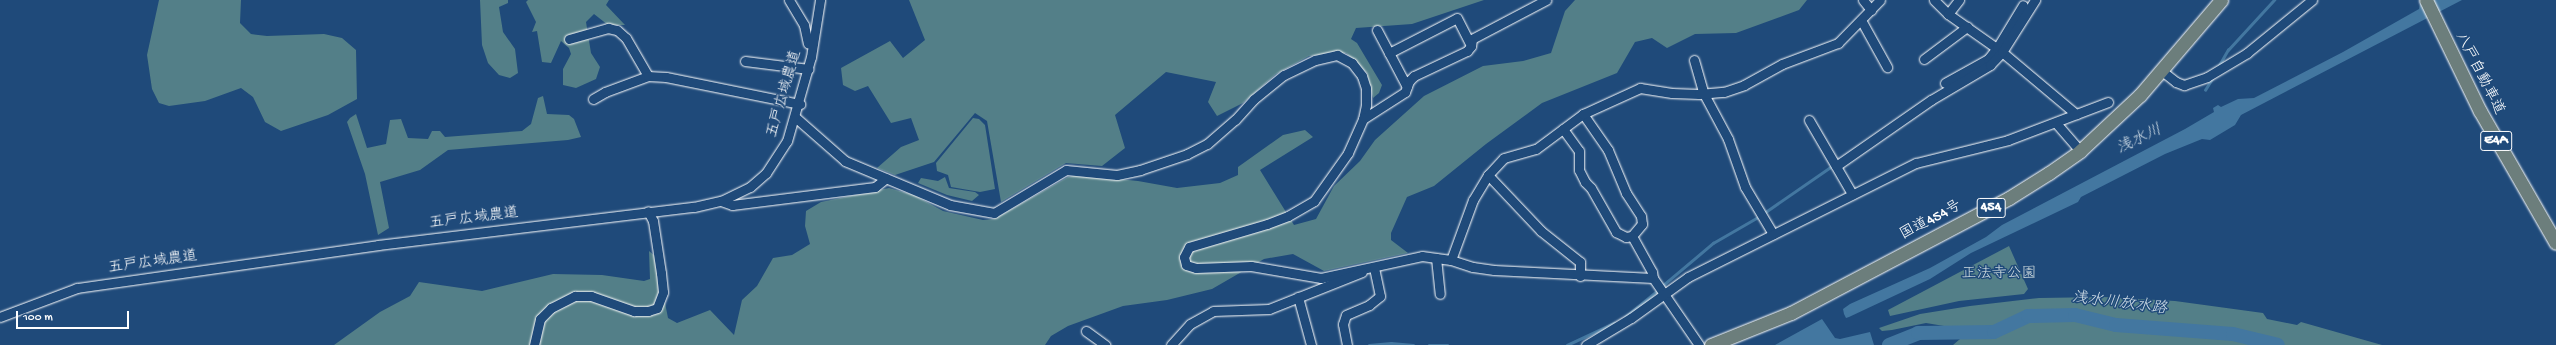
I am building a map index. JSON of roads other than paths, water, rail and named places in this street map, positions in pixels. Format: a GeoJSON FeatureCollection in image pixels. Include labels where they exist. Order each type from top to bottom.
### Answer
{"type":"FeatureCollection","features":[{"type":"Feature","properties":{"kind":"highway","name":"国道454号"},"geometry":{"type":"LineString","coordinates":[[1711,345],[1791,313],[2003,202],[2080,151],[2110,125],[2162,70],[2220,0]]}},
{"type":"Feature","properties":{"kind":"highway","name":"八戸自動車道"},"geometry":{"type":"LineString","coordinates":[[2426,0],[2510,156],[2556,231]]}},
{"type":"Feature","properties":{"kind":"highway","name":"八戸自動車道"},"geometry":{"type":"LineString","coordinates":[[2433,0],[2445,34],[2480,112],[2556,243]]}},
{"type":"Feature","properties":{"kind":"street"},"geometry":{"type":"LineString","coordinates":[[789,0],[804,25],[808,44]]}},
{"type":"Feature","properties":{"kind":"street","name":"五戸広域農道"},"geometry":{"type":"LineString","coordinates":[[0,317],[78,288],[378,245],[648,211],[694,207],[721,201],[750,187],[766,173],[787,141],[800,104],[808,69],[820,0]]}},
{"type":"Feature","properties":{"kind":"street"},"geometry":{"type":"LineString","coordinates":[[1363,119],[1405,92],[1414,76],[1467,51],[1471,46],[1472,40],[1546,0]]}},
{"type":"Feature","properties":{"kind":"street"},"geometry":{"type":"LineString","coordinates":[[1863,0],[1871,10]]}},
{"type":"Feature","properties":{"kind":"street"},"geometry":{"type":"LineString","coordinates":[[1451,260],[1468,210],[1488,175],[1504,158],[1536,149],[1583,114],[1640,88],[1672,93],[1704,94],[1724,92],[1744,85],[1782,64],[1838,43],[1880,0]]}},
{"type":"Feature","properties":{"kind":"street"},"geometry":{"type":"LineString","coordinates":[[1934,0],[1948,14],[2000,50],[2076,114]]}},
{"type":"Feature","properties":{"kind":"street"},"geometry":{"type":"LineString","coordinates":[[1948,14],[1959,0]]}},
{"type":"Feature","properties":{"kind":"street"},"geometry":{"type":"LineString","coordinates":[[1836,166],[1948,90],[1990,65],[2035,0]]}},
{"type":"Feature","properties":{"kind":"street"},"geometry":{"type":"LineString","coordinates":[[2162,70],[2176,82],[2184,85],[2208,77],[2247,53],[2312,0]]}},
{"type":"Feature","properties":{"kind":"street"},"geometry":{"type":"LineString","coordinates":[[1945,83],[1988,59],[2000,50],[2023,5]]}},
{"type":"Feature","properties":{"kind":"street"},"geometry":{"type":"LineString","coordinates":[[1389,53],[1457,18],[1471,46]]}},
{"type":"Feature","properties":{"kind":"street"},"geometry":{"type":"LineString","coordinates":[[1861,20],[1887,67]]}},
{"type":"Feature","properties":{"kind":"street"},"geometry":{"type":"LineString","coordinates":[[1924,59],[1967,27]]}},
{"type":"Feature","properties":{"kind":"street"},"geometry":{"type":"LineString","coordinates":[[569,38],[608,28],[617,30],[626,38],[648,76]]}},
{"type":"Feature","properties":{"kind":"street"},"geometry":{"type":"LineString","coordinates":[[1377,30],[1407,87]]}},
{"type":"Feature","properties":{"kind":"street"},"geometry":{"type":"LineString","coordinates":[[795,117],[845,161],[950,205],[994,213],[1066,170],[1117,175],[1140,170],[1187,154],[1206,144],[1224,130],[1254,99],[1284,75],[1315,60],[1337,55],[1352,63],[1362,76],[1366,105],[1363,119],[1348,153],[1314,201],[1288,216],[1267,224],[1189,247],[1184,257],[1186,265],[1196,268],[1251,266],[1321,278],[1422,256],[1451,260],[1473,267],[1494,270],[1580,276],[1653,278]]}},
{"type":"Feature","properties":{"kind":"street"},"geometry":{"type":"LineString","coordinates":[[745,60],[808,69]]}},
{"type":"Feature","properties":{"kind":"street"},"geometry":{"type":"LineString","coordinates":[[1694,60],[1704,94],[1728,139],[1745,186],[1773,234]]}},
{"type":"Feature","properties":{"kind":"street"},"geometry":{"type":"LineString","coordinates":[[593,99],[605,92],[648,76],[666,77],[800,104]]}},
{"type":"Feature","properties":{"kind":"street"},"geometry":{"type":"LineString","coordinates":[[1585,344],[1625,322],[1688,277],[1916,163],[2008,140],[2108,102]]}},
{"type":"Feature","properties":{"kind":"street"},"geometry":{"type":"LineString","coordinates":[[1563,129],[1579,151],[1579,170],[1585,182],[1591,188],[1616,232],[1626,237],[1632,236],[1642,224],[1641,216],[1626,193],[1608,150],[1583,114]]}},
{"type":"Feature","properties":{"kind":"street"},"geometry":{"type":"LineString","coordinates":[[1810,120],[1852,194]]}},
{"type":"Feature","properties":{"kind":"street"},"geometry":{"type":"LineString","coordinates":[[2056,123],[2080,151]]}},
{"type":"Feature","properties":{"kind":"street"},"geometry":{"type":"LineString","coordinates":[[1488,175],[1541,231],[1580,262],[1580,276]]}},
{"type":"Feature","properties":{"kind":"street"},"geometry":{"type":"LineString","coordinates":[[721,201],[732,205],[875,188],[886,178]]}},
{"type":"Feature","properties":{"kind":"street"},"geometry":{"type":"LineString","coordinates":[[534,345],[540,319],[551,308],[574,296],[591,296],[634,311],[648,311],[657,308],[663,292],[653,221],[648,211]]}},
{"type":"Feature","properties":{"kind":"street"},"geometry":{"type":"LineString","coordinates":[[1632,236],[1652,272],[1653,278],[1665,293],[1699,345]]}},
{"type":"Feature","properties":{"kind":"street"},"geometry":{"type":"LineString","coordinates":[[1436,258],[1440,294]]}},
{"type":"Feature","properties":{"kind":"street"},"geometry":{"type":"LineString","coordinates":[[1171,345],[1190,324],[1213,311],[1269,309],[1376,266]]}},
{"type":"Feature","properties":{"kind":"street"},"geometry":{"type":"LineString","coordinates":[[1347,345],[1342,324],[1346,315],[1373,302],[1380,296],[1376,266]]}},
{"type":"Feature","properties":{"kind":"street"},"geometry":{"type":"LineString","coordinates":[[1298,297],[1311,345]]}},
{"type":"Feature","properties":{"kind":"street"},"geometry":{"type":"LineString","coordinates":[[1086,331],[1105,345]]}},
{"type":"Feature","properties":{"kind":"water"},"geometry":{"type":"Polygon","coordinates":[[[2428,0],[2462,0],[2241,115],[2235,125],[2210,140],[2202,139],[2165,154],[2081,197],[2078,202],[1971,253],[1930,279],[1846,318],[1843,309],[1850,304],[1930,268],[1986,237],[2002,225],[2185,129],[2214,112],[2213,108],[2218,105],[2221,107],[2238,99],[2254,98],[2343,52],[2419,9],[2420,4],[2428,0]]]}},
{"type":"Feature","properties":{"kind":"water"},"geometry":{"type":"Polygon","coordinates":[[[1822,319],[1835,338],[1840,339],[1870,332],[1874,345],[1775,345],[1822,319]]]}},
{"type":"Feature","properties":{"kind":"waterway"},"geometry":{"type":"LineString","coordinates":[[2218,67],[2228,50],[2274,0]]}},
{"type":"Feature","properties":{"kind":"waterway"},"geometry":{"type":"LineString","coordinates":[[2205,90],[2213,77]]}},
{"type":"Feature","properties":{"kind":"waterway"},"geometry":{"type":"LineString","coordinates":[[1764,213],[1832,166]]}},
{"type":"Feature","properties":{"kind":"waterway"},"geometry":{"type":"LineString","coordinates":[[1662,286],[1713,243],[1760,216]]}},
{"type":"Feature","properties":{"kind":"waterway"},"geometry":{"type":"LineString","coordinates":[[1625,317],[1658,290]]}},
{"type":"Feature","properties":{"kind":"waterway","name":"浅水川放水路"},"geometry":{"type":"LineString","coordinates":[[1889,345],[1918,333],[1994,332],[2028,316],[2075,315],[2116,325],[2233,334],[2278,345]]}},
{"type":"Feature","properties":{"kind":"waterway"},"geometry":{"type":"LineString","coordinates":[[1567,345],[1614,323]]}},
{"type":"Feature","properties":{"kind":"waterway"},"geometry":{"type":"LineString","coordinates":[[1369,345],[1391,343],[1413,345]]}},
{"type":"Feature","properties":{"kind":"waterway"},"geometry":{"type":"LineString","coordinates":[[1429,345],[1448,345]]}},
{"type":"Feature","properties":{"kind":"water label","name":"浅水川"},"geometry":{"type":"Point","coordinates":[2140,141]}},
{"type":"Feature","properties":{"kind":"park label","name":"正法寺公園"},"geometry":{"type":"Point","coordinates":[1999,275]}}]}
